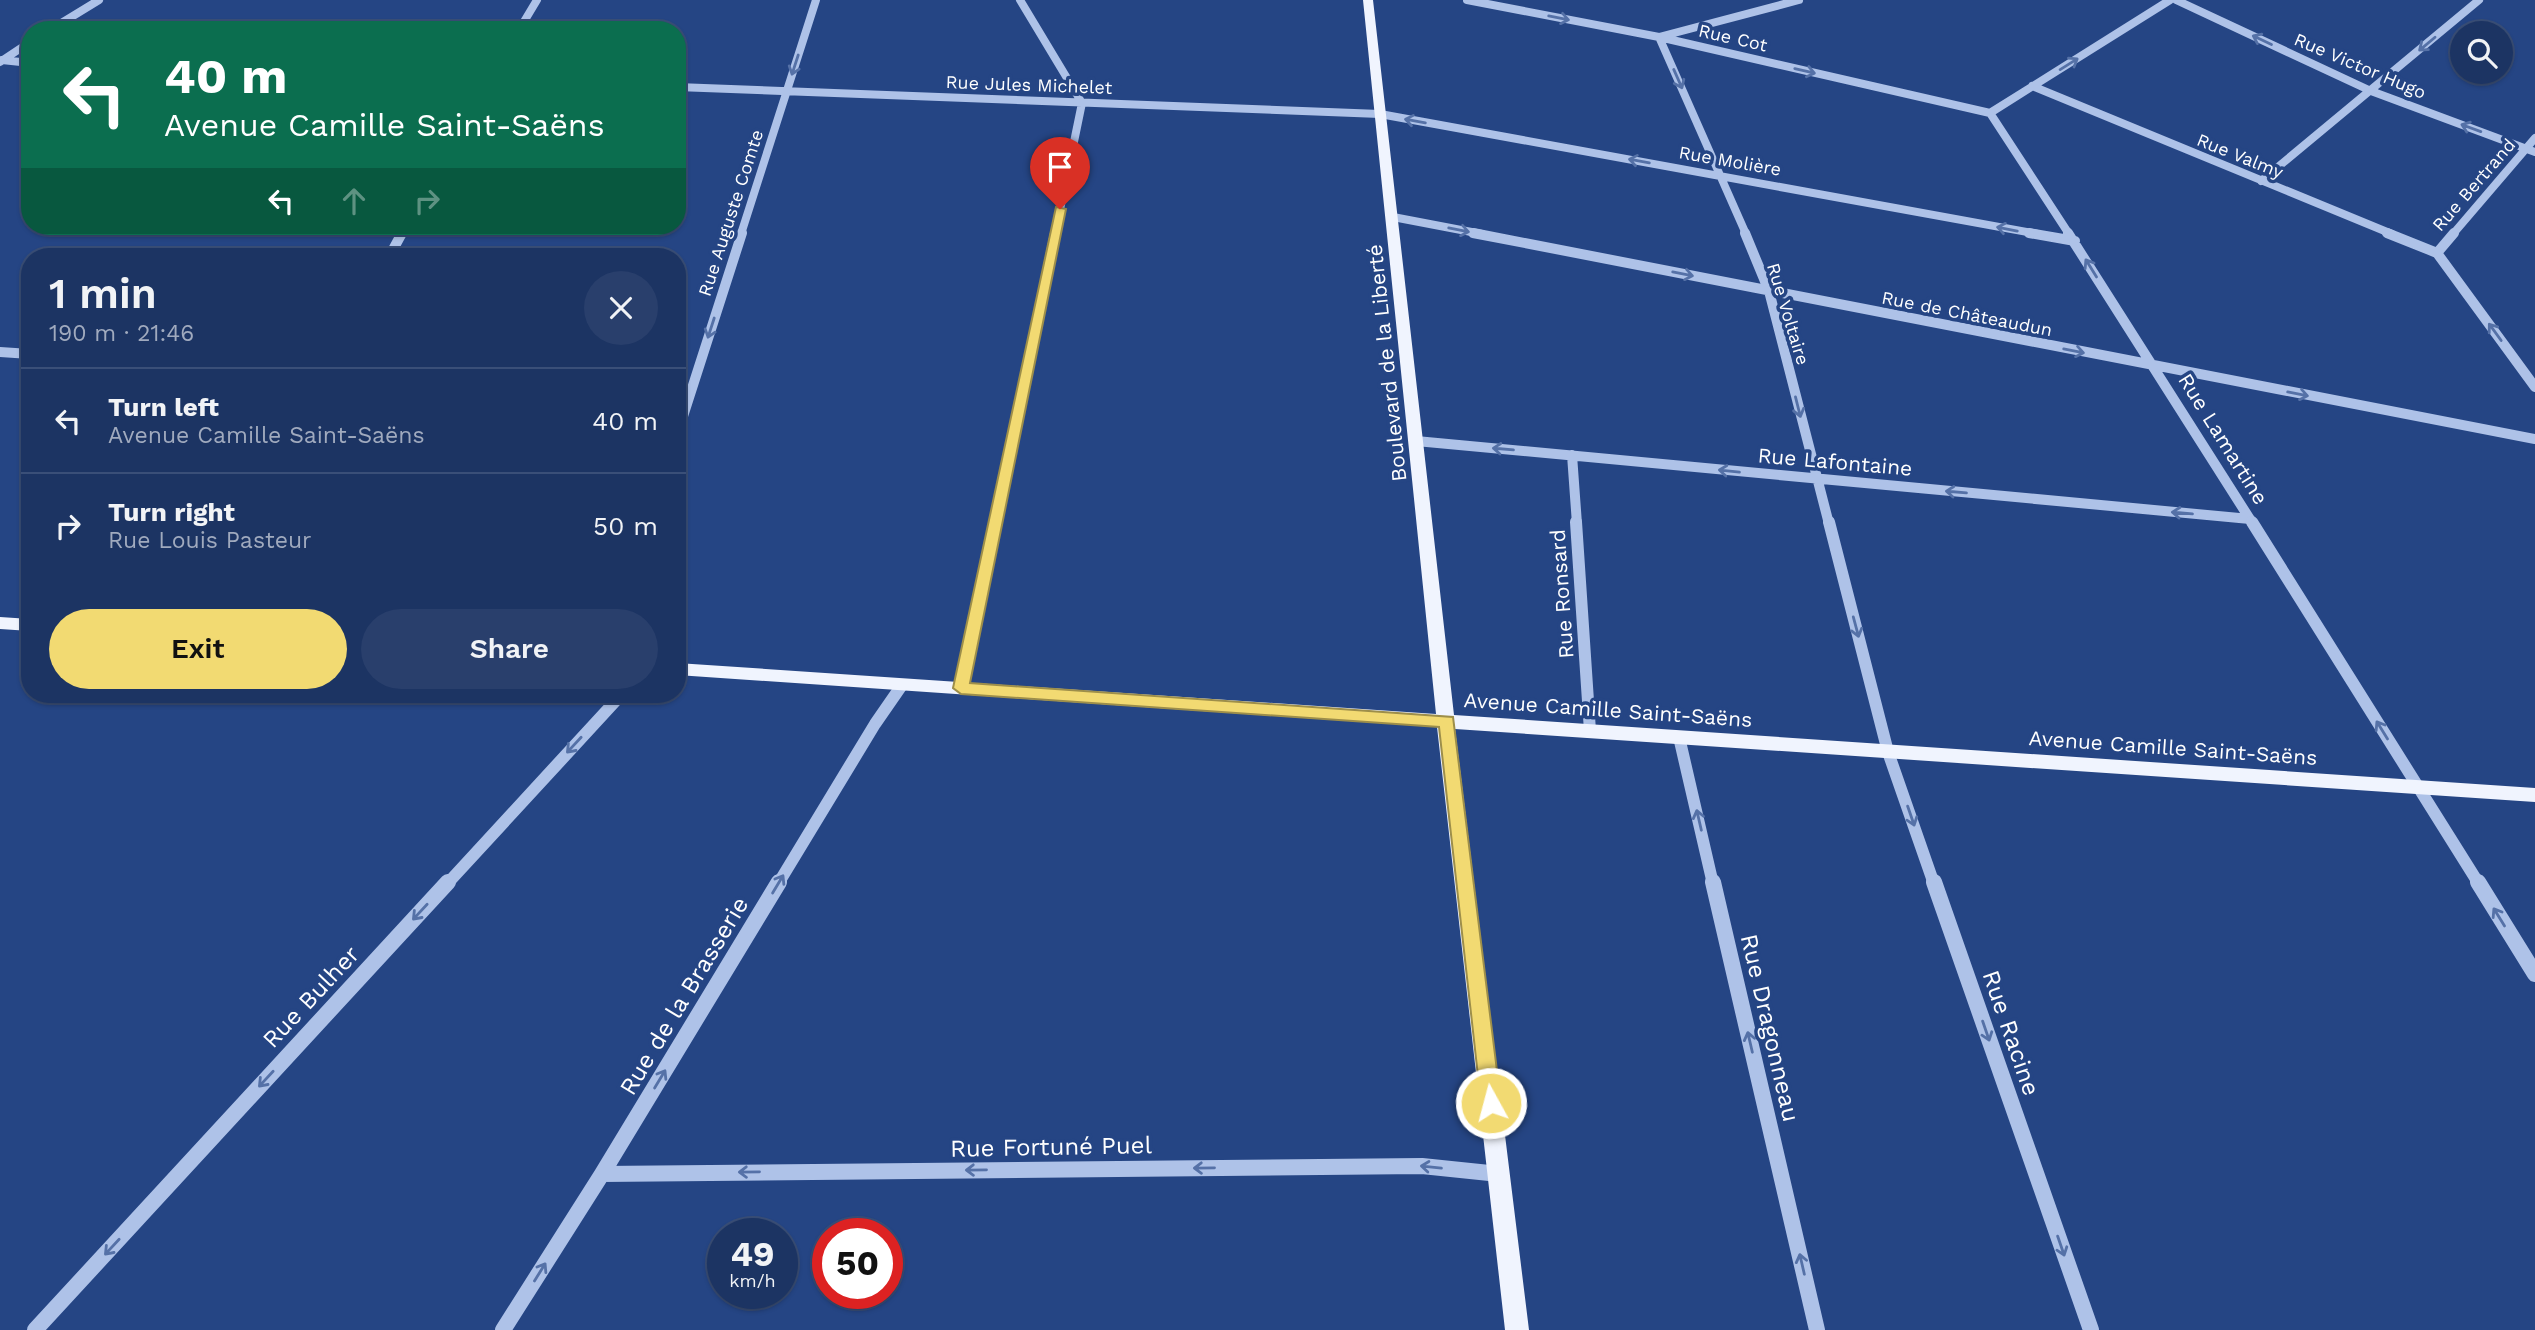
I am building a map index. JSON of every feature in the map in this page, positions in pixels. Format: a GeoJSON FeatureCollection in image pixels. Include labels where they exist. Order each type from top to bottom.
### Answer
{"type":"FeatureCollection","features":[{"type":"Feature","properties":{"kind":"main road","name":"Boulevard de la Liberté"},"geometry":{"type":"LineString","coordinates":[[1368,0],[1517,1330]]}},
{"type":"Feature","properties":{"kind":"main road"},"geometry":{"type":"LineString","coordinates":[[0,623],[21,624]]}},
{"type":"Feature","properties":{"kind":"main road","name":"Avenue Camille Saint-Saëns"},"geometry":{"type":"LineString","coordinates":[[686,670],[2535,795]]}},
{"type":"Feature","properties":{"kind":"street"},"geometry":{"type":"LineString","coordinates":[[65,21],[99,0]]}},
{"type":"Feature","properties":{"kind":"street"},"geometry":{"type":"LineString","coordinates":[[524,21],[537,0]]}},
{"type":"Feature","properties":{"kind":"street","name":"Rue Auguste Comte"},"geometry":{"type":"LineString","coordinates":[[686,407],[816,0]]}},
{"type":"Feature","properties":{"kind":"street"},"geometry":{"type":"LineString","coordinates":[[961,688],[1082,103],[1020,0]]}},
{"type":"Feature","properties":{"kind":"street","name":"Rue Cot"},"geometry":{"type":"LineString","coordinates":[[1468,0],[1659,37],[1990,113]]}},
{"type":"Feature","properties":{"kind":"street"},"geometry":{"type":"LineString","coordinates":[[1659,37],[1799,0]]}},
{"type":"Feature","properties":{"kind":"street"},"geometry":{"type":"LineString","coordinates":[[1990,113],[2170,0]]}},
{"type":"Feature","properties":{"kind":"street","name":"Rue Victor Hugo"},"geometry":{"type":"LineString","coordinates":[[2176,0],[2371,91],[2530,150]]}},
{"type":"Feature","properties":{"kind":"street"},"geometry":{"type":"LineString","coordinates":[[2260,181],[2479,0]]}},
{"type":"Feature","properties":{"kind":"street","name":"Rue Voltaire"},"geometry":{"type":"LineString","coordinates":[[1659,37],[1722,176],[1769,291],[1888,752]]}},
{"type":"Feature","properties":{"kind":"street"},"geometry":{"type":"LineString","coordinates":[[1,61],[21,48]]}},
{"type":"Feature","properties":{"kind":"street"},"geometry":{"type":"LineString","coordinates":[[1,61],[21,62]]}},
{"type":"Feature","properties":{"kind":"street","name":"Rue Valmy"},"geometry":{"type":"LineString","coordinates":[[2032,86],[2437,253]]}},
{"type":"Feature","properties":{"kind":"street","name":"Rue Jules Michelet"},"geometry":{"type":"LineString","coordinates":[[686,87],[1380,114]]}},
{"type":"Feature","properties":{"kind":"street","name":"Rue Lamartine"},"geometry":{"type":"LineString","coordinates":[[1990,113],[2155,367],[2535,974]]}},
{"type":"Feature","properties":{"kind":"street","name":"Rue Molière"},"geometry":{"type":"LineString","coordinates":[[1380,114],[2075,241]]}},
{"type":"Feature","properties":{"kind":"street","name":"Rue Bertrand"},"geometry":{"type":"LineString","coordinates":[[2535,138],[2530,150],[2437,253],[2535,387]]}},
{"type":"Feature","properties":{"kind":"street","name":"Rue de Châteaudun"},"geometry":{"type":"LineString","coordinates":[[1392,217],[2535,439]]}},
{"type":"Feature","properties":{"kind":"street"},"geometry":{"type":"LineString","coordinates":[[0,352],[21,353]]}},
{"type":"Feature","properties":{"kind":"street","name":"Rue Lafontaine"},"geometry":{"type":"LineString","coordinates":[[1416,441],[2250,519]]}},
{"type":"Feature","properties":{"kind":"street","name":"Rue Ronsard"},"geometry":{"type":"LineString","coordinates":[[1572,455],[1590,731]]}},
{"type":"Feature","properties":{"kind":"street","name":"Rue de la Brasserie"},"geometry":{"type":"LineString","coordinates":[[503,1330],[602,1174],[902,685]]}},
{"type":"Feature","properties":{"kind":"street","name":"Rue Bulher"},"geometry":{"type":"LineString","coordinates":[[35,1330],[614,703]]}},
{"type":"Feature","properties":{"kind":"street","name":"Rue Dragonneau"},"geometry":{"type":"LineString","coordinates":[[1679,737],[1817,1330]]}},
{"type":"Feature","properties":{"kind":"street","name":"Rue Racine"},"geometry":{"type":"LineString","coordinates":[[1888,752],[2091,1330]]}},
{"type":"Feature","properties":{"kind":"street","name":"Rue Fortuné Puel"},"geometry":{"type":"LineString","coordinates":[[602,1174],[1422,1166],[1499,1174]]}},
{"type":"Feature","properties":{"kind":"route"},"geometry":{"type":"LineString","coordinates":[[1060,209],[961,688],[1447,722],[1491,1103]]}}]}
